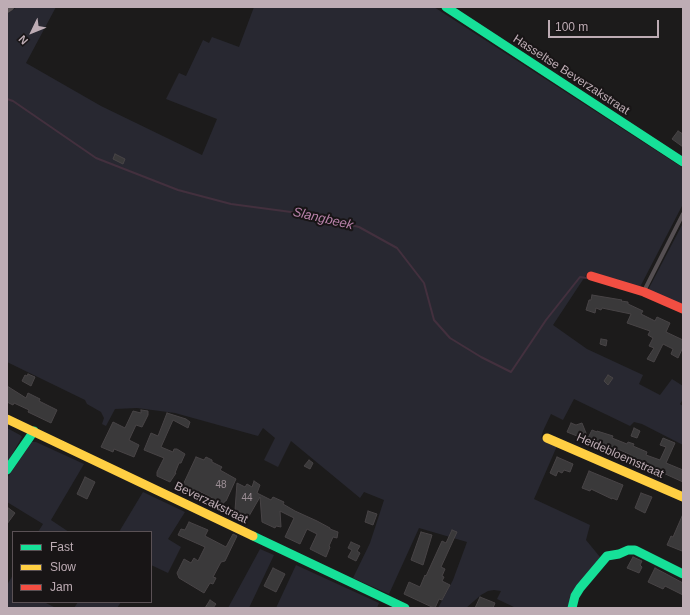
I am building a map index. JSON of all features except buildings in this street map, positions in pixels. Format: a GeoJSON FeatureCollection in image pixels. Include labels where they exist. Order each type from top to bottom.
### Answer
{"type":"FeatureCollection","features":[{"type":"Feature","properties":{"kind":"street","name":"Hasseltse Beverzakstraat"},"geometry":{"type":"LineString","coordinates":[[446,7],[683,162]]}},
{"type":"Feature","properties":{"kind":"street"},"geometry":{"type":"LineString","coordinates":[[591,276],[644,292],[683,309]]}},
{"type":"Feature","properties":{"kind":"street","name":"Beverzakstraat"},"geometry":{"type":"LineString","coordinates":[[7,419],[405,608]]}},
{"type":"Feature","properties":{"kind":"street"},"geometry":{"type":"LineString","coordinates":[[7,470],[34,431]]}},
{"type":"Feature","properties":{"kind":"street","name":"Heidebloemstraat"},"geometry":{"type":"LineString","coordinates":[[547,438],[683,497]]}},
{"type":"Feature","properties":{"kind":"street"},"geometry":{"type":"LineString","coordinates":[[572,608],[575,596],[580,588],[607,556],[619,554],[628,550],[635,550],[683,574]]}},
{"type":"Feature","properties":{"kind":"lane"},"geometry":{"type":"LineString","coordinates":[[644,292],[683,214]]}},
{"type":"Feature","properties":{"kind":"shaded area"},"geometry":{"type":"Polygon","coordinates":[[[17,7],[56,7],[26,63],[101,106],[202,155],[217,119],[166,99],[179,73],[186,76],[203,40],[209,43],[212,37],[239,47],[254,7],[434,7],[683,168],[683,204],[640,287],[588,272],[553,325],[587,349],[643,375],[639,384],[660,395],[672,379],[683,386],[683,399],[680,404],[683,406],[683,445],[642,424],[634,422],[630,426],[574,399],[563,420],[551,414],[541,438],[557,446],[534,499],[590,525],[586,540],[600,557],[569,608],[516,608],[497,599],[501,591],[494,590],[488,591],[481,595],[466,608],[438,608],[453,580],[467,542],[419,528],[389,594],[353,578],[370,543],[384,500],[364,492],[360,498],[291,441],[278,467],[264,460],[275,438],[263,428],[258,436],[175,413],[137,408],[115,409],[106,426],[102,424],[104,418],[101,412],[87,404],[85,400],[7,362],[7,14],[17,7]]]}},
{"type":"Feature","properties":{"kind":"shaded area"},"geometry":{"type":"Polygon","coordinates":[[[683,223],[683,306],[648,290],[683,223]]]}},
{"type":"Feature","properties":{"kind":"shaded area"},"geometry":{"type":"Polygon","coordinates":[[[7,428],[22,437],[7,463],[7,428]]]}},
{"type":"Feature","properties":{"kind":"shaded area"},"geometry":{"type":"Polygon","coordinates":[[[32,442],[36,442],[84,464],[51,520],[68,531],[39,531],[43,524],[7,502],[7,478],[32,442]]]}},
{"type":"Feature","properties":{"kind":"shaded area"},"geometry":{"type":"Polygon","coordinates":[[[143,492],[185,512],[168,539],[181,547],[168,573],[152,565],[152,531],[120,531],[143,492]]]}},
{"type":"Feature","properties":{"kind":"shaded area"},"geometry":{"type":"Polygon","coordinates":[[[260,549],[274,555],[249,608],[228,608],[260,549]]]}},
{"type":"Feature","properties":{"kind":"shaded area"},"geometry":{"type":"Polygon","coordinates":[[[296,565],[379,603],[377,608],[276,608],[296,565]]]}},
{"type":"Feature","properties":{"kind":"shaded area"},"geometry":{"type":"Polygon","coordinates":[[[12,577],[12,603],[46,603],[56,608],[7,608],[7,585],[12,577]]]}},
{"type":"Feature","properties":{"kind":"shaded area"},"geometry":{"type":"Polygon","coordinates":[[[77,603],[120,603],[117,608],[74,608],[77,603]]]}},
{"type":"Feature","properties":{"kind":"waterway","name":"Slangbeek"},"geometry":{"type":"LineString","coordinates":[[7,99],[13,101],[96,158],[178,190],[231,204],[306,214],[359,227],[397,248],[424,283],[434,320],[450,338],[481,357],[511,372],[546,320],[580,277],[587,278]]}},
{"type":"Feature","properties":{"kind":"traffic: fast"},"geometry":{"type":"LineString","coordinates":[[446,7],[683,162]]}},
{"type":"Feature","properties":{"kind":"traffic: fast"},"geometry":{"type":"LineString","coordinates":[[7,470],[34,431]]}},
{"type":"Feature","properties":{"kind":"traffic: fast"},"geometry":{"type":"LineString","coordinates":[[253,536],[405,608]]}},
{"type":"Feature","properties":{"kind":"traffic: fast"},"geometry":{"type":"LineString","coordinates":[[572,608],[575,596],[580,588],[607,556],[619,554],[628,550],[635,550],[683,574]]}},
{"type":"Feature","properties":{"kind":"traffic: slow"},"geometry":{"type":"LineString","coordinates":[[7,419],[253,536]]}},
{"type":"Feature","properties":{"kind":"traffic: slow"},"geometry":{"type":"LineString","coordinates":[[547,438],[683,497]]}},
{"type":"Feature","properties":{"kind":"traffic: jam"},"geometry":{"type":"LineString","coordinates":[[591,276],[644,292],[683,309]]}}]}
